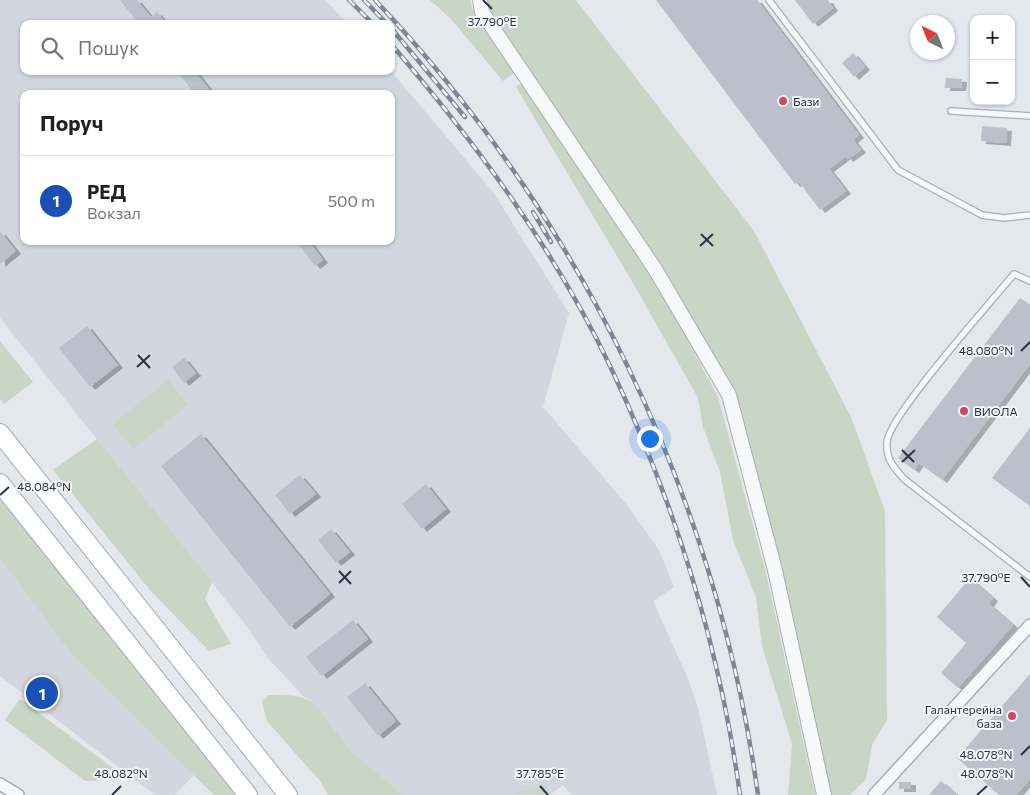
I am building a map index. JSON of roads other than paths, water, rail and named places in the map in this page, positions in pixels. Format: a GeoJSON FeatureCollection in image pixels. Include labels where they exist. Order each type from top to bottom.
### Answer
{"type":"FeatureCollection","features":[{"type":"Feature","properties":{"kind":"main road"},"geometry":{"type":"LineString","coordinates":[[0,433],[288,795]]}},
{"type":"Feature","properties":{"kind":"main road"},"geometry":{"type":"LineString","coordinates":[[0,483],[248,795]]}},
{"type":"Feature","properties":{"kind":"street"},"geometry":{"type":"LineString","coordinates":[[480,0],[482,12],[655,269],[729,395],[775,570],[824,795]]}},
{"type":"Feature","properties":{"kind":"street"},"geometry":{"type":"LineString","coordinates":[[874,795],[1030,625]]}},
{"type":"Feature","properties":{"kind":"street"},"geometry":{"type":"LineString","coordinates":[[0,784],[18,795]]}},
{"type":"Feature","properties":{"kind":"lane"},"geometry":{"type":"LineString","coordinates":[[769,0],[898,170],[982,215],[1004,218],[1030,215]]}},
{"type":"Feature","properties":{"kind":"lane"},"geometry":{"type":"LineString","coordinates":[[951,111],[1030,116]]}},
{"type":"Feature","properties":{"kind":"lane"},"geometry":{"type":"LineString","coordinates":[[1030,282],[1014,274],[906,405],[887,440],[889,461],[904,479],[1030,577]]}},
{"type":"Feature","properties":{"kind":"railway"},"geometry":{"type":"LineString","coordinates":[[349,0],[369,20]]}},
{"type":"Feature","properties":{"kind":"railway"},"geometry":{"type":"LineString","coordinates":[[364,0],[383,20]]}},
{"type":"Feature","properties":{"kind":"railway"},"geometry":{"type":"LineString","coordinates":[[375,0],[392,20]]}},
{"type":"Feature","properties":{"kind":"railway"},"geometry":{"type":"LineString","coordinates":[[395,23],[449,85],[516,174],[576,269],[628,368],[673,470],[710,576],[738,685],[758,795]]}},
{"type":"Feature","properties":{"kind":"railway"},"geometry":{"type":"LineString","coordinates":[[395,33],[465,117]]}},
{"type":"Feature","properties":{"kind":"railway"},"geometry":{"type":"LineString","coordinates":[[395,49],[453,120],[512,199],[565,282],[611,368],[655,471],[692,577],[720,685],[740,795]]}},
{"type":"Feature","properties":{"kind":"railway"},"geometry":{"type":"LineString","coordinates":[[533,212],[551,242]]}},
{"type":"Feature","properties":{"kind":"place","name":"Бази"},"geometry":{"type":"Point","coordinates":[783,101]}},
{"type":"Feature","properties":{"kind":"place","name":"ВИОЛА"},"geometry":{"type":"Point","coordinates":[964,411]}},
{"type":"Feature","properties":{"kind":"place","name":"РЕД"},"geometry":{"type":"Point","coordinates":[42,693]}},
{"type":"Feature","properties":{"kind":"place","name":"Галантерейна база"},"geometry":{"type":"Point","coordinates":[1012,716]}}]}
